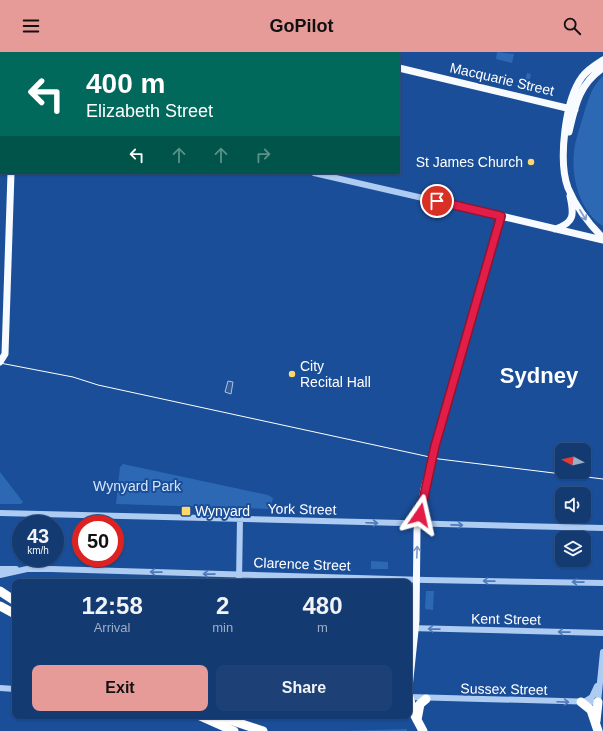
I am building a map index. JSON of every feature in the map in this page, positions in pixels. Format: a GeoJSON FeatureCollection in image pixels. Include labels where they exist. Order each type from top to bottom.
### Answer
{"type":"FeatureCollection","features":[{"type":"Feature","properties":{"kind":"highway"},"geometry":{"type":"LineString","coordinates":[[0,591],[12,599]]}},
{"type":"Feature","properties":{"kind":"highway"},"geometry":{"type":"LineString","coordinates":[[0,606],[12,612]]}},
{"type":"Feature","properties":{"kind":"highway"},"geometry":{"type":"LineString","coordinates":[[417,720],[420,704],[426,699]]}},
{"type":"Feature","properties":{"kind":"highway"},"geometry":{"type":"LineString","coordinates":[[581,702],[590,710],[597,727]]}},
{"type":"Feature","properties":{"kind":"highway"},"geometry":{"type":"LineString","coordinates":[[597,727],[598,702]]}},
{"type":"Feature","properties":{"kind":"highway"},"geometry":{"type":"LineString","coordinates":[[412,705],[422,731]]}},
{"type":"Feature","properties":{"kind":"highway"},"geometry":{"type":"LineString","coordinates":[[207,719],[234,731]]}},
{"type":"Feature","properties":{"kind":"highway"},"geometry":{"type":"LineString","coordinates":[[227,719],[263,731]]}},
{"type":"Feature","properties":{"kind":"main road"},"geometry":{"type":"LineString","coordinates":[[572,110],[573,94],[581,78],[592,67],[603,60]]}},
{"type":"Feature","properties":{"kind":"main road","name":"Macquarie Street"},"geometry":{"type":"LineString","coordinates":[[400,68],[572,110]]}},
{"type":"Feature","properties":{"kind":"main road"},"geometry":{"type":"LineString","coordinates":[[555,229],[568,224],[572,218],[565,155],[565,135],[572,110],[587,81],[603,68]]}},
{"type":"Feature","properties":{"kind":"main road"},"geometry":{"type":"LineString","coordinates":[[1,361],[5,354],[11,174]]}},
{"type":"Feature","properties":{"kind":"main road"},"geometry":{"type":"LineString","coordinates":[[568,188],[588,222],[603,239]]}},
{"type":"Feature","properties":{"kind":"main road"},"geometry":{"type":"LineString","coordinates":[[412,628],[417,580],[418,524],[435,446],[501,216],[603,239]]}},
{"type":"Feature","properties":{"kind":"street"},"geometry":{"type":"LineString","coordinates":[[318,174],[501,216]]}},
{"type":"Feature","properties":{"kind":"street","name":"York Street"},"geometry":{"type":"LineString","coordinates":[[0,514],[603,528]]}},
{"type":"Feature","properties":{"kind":"street"},"geometry":{"type":"LineString","coordinates":[[240,519],[240,579]]}},
{"type":"Feature","properties":{"kind":"street"},"geometry":{"type":"LineString","coordinates":[[0,569],[27,569]]}},
{"type":"Feature","properties":{"kind":"street","name":"Clarence Street"},"geometry":{"type":"LineString","coordinates":[[0,575],[27,569],[388,579]]}},
{"type":"Feature","properties":{"kind":"street","name":"Clarence Street"},"geometry":{"type":"LineString","coordinates":[[412,580],[603,583]]}},
{"type":"Feature","properties":{"kind":"street","name":"Kent Street"},"geometry":{"type":"LineString","coordinates":[[412,628],[603,633]]}},
{"type":"Feature","properties":{"kind":"street"},"geometry":{"type":"LineString","coordinates":[[598,702],[603,652]]}},
{"type":"Feature","properties":{"kind":"street"},"geometry":{"type":"LineString","coordinates":[[581,702],[590,700],[599,683]]}},
{"type":"Feature","properties":{"kind":"street"},"geometry":{"type":"LineString","coordinates":[[1,688],[12,689]]}},
{"type":"Feature","properties":{"kind":"street","name":"Sussex Street"},"geometry":{"type":"LineString","coordinates":[[412,697],[426,699],[598,702]]}},
{"type":"Feature","properties":{"kind":"green space"},"geometry":{"type":"Polygon","coordinates":[[[497,52],[514,54],[512,63],[496,59],[497,52]]]}},
{"type":"Feature","properties":{"kind":"green space"},"geometry":{"type":"Polygon","coordinates":[[[527,73],[531,74],[527,91],[523,90],[527,73]]]}},
{"type":"Feature","properties":{"kind":"green space"},"geometry":{"type":"Polygon","coordinates":[[[603,76],[603,226],[588,212],[583,203],[576,183],[573,162],[576,140],[587,102],[595,86],[603,76]]]}},
{"type":"Feature","properties":{"kind":"green space"},"geometry":{"type":"Polygon","coordinates":[[[488,78],[498,79],[506,86],[483,80],[488,78]]]}},
{"type":"Feature","properties":{"kind":"green space","name":"Wynyard Park"},"geometry":{"type":"Polygon","coordinates":[[[123,464],[268,495],[273,498],[271,507],[268,509],[116,504],[120,467],[123,464]]]}},
{"type":"Feature","properties":{"kind":"green space"},"geometry":{"type":"Polygon","coordinates":[[[0,472],[23,502],[21,504],[0,504],[0,472]]]}},
{"type":"Feature","properties":{"kind":"green space"},"geometry":{"type":"Polygon","coordinates":[[[371,561],[388,562],[388,569],[371,569],[371,561]]]}},
{"type":"Feature","properties":{"kind":"green space"},"geometry":{"type":"Polygon","coordinates":[[[426,591],[434,591],[433,610],[425,609],[426,591]]]}},
{"type":"Feature","properties":{"kind":"green space"},"geometry":{"type":"Polygon","coordinates":[[[407,729],[407,731],[344,731],[407,729]]]}},
{"type":"Feature","properties":{"kind":"shaded area"},"geometry":{"type":"Polygon","coordinates":[[[228,381],[233,382],[231,394],[225,392],[228,381]]]}},
{"type":"Feature","properties":{"kind":"tram line"},"geometry":{"type":"LineString","coordinates":[[0,363],[73,377],[98,385],[439,459],[603,479]]}},
{"type":"Feature","properties":{"kind":"place","name":"St James Church"},"geometry":{"type":"Point","coordinates":[531,162]}},
{"type":"Feature","properties":{"kind":"place","name":"City Recital Hall"},"geometry":{"type":"Point","coordinates":[292,374]}},
{"type":"Feature","properties":{"kind":"place","name":"Wynyard"},"geometry":{"type":"Point","coordinates":[186,511]}},
{"type":"Feature","properties":{"kind":"district","name":"Sydney"},"geometry":{"type":"Point","coordinates":[539,375]}},
{"type":"Feature","properties":{"kind":"route"},"geometry":{"type":"LineString","coordinates":[[420,515],[430,464],[501,216],[481,210],[437,201]]}}]}
